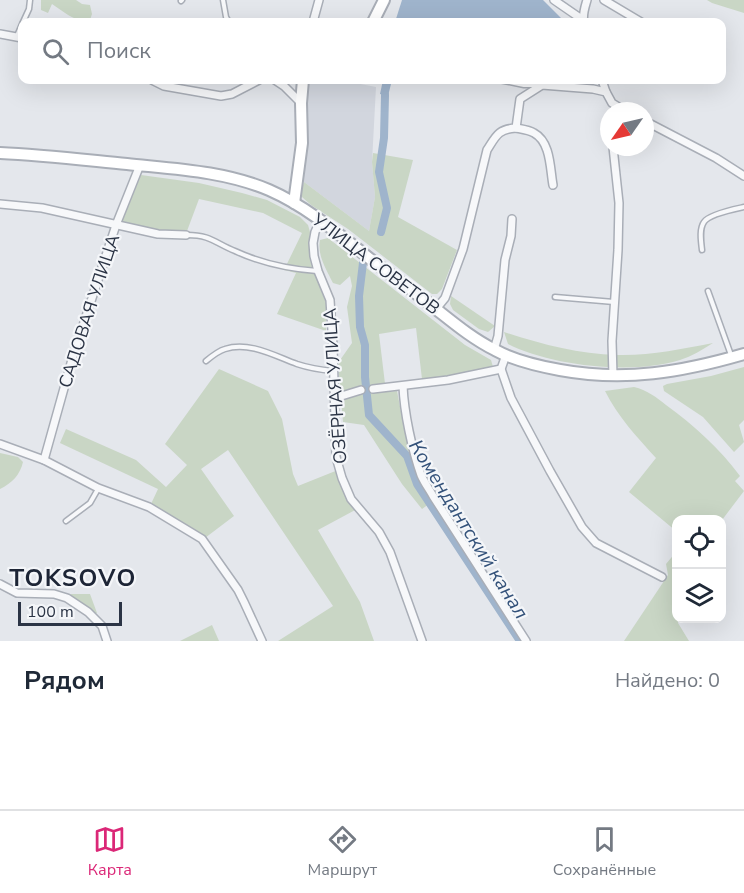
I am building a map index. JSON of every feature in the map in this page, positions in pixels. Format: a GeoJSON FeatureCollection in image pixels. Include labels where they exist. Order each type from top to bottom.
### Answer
{"type":"FeatureCollection","features":[{"type":"Feature","properties":{"kind":"main road"},"geometry":{"type":"LineString","coordinates":[[376,18],[384,0]]}},
{"type":"Feature","properties":{"kind":"main road"},"geometry":{"type":"LineString","coordinates":[[294,203],[302,143],[303,84]]}},
{"type":"Feature","properties":{"kind":"main road","name":"УЛИЦА СОВЕТОВ"},"geometry":{"type":"LineString","coordinates":[[0,153],[161,166],[246,181],[294,203],[470,336],[494,350],[526,363],[592,375],[643,375],[675,371],[744,354]]}},
{"type":"Feature","properties":{"kind":"street"},"geometry":{"type":"LineString","coordinates":[[314,18],[319,0]]}},
{"type":"Feature","properties":{"kind":"street"},"geometry":{"type":"LineString","coordinates":[[554,0],[579,18]]}},
{"type":"Feature","properties":{"kind":"street"},"geometry":{"type":"LineString","coordinates":[[583,18],[587,0]]}},
{"type":"Feature","properties":{"kind":"street"},"geometry":{"type":"LineString","coordinates":[[604,0],[634,18]]}},
{"type":"Feature","properties":{"kind":"street"},"geometry":{"type":"LineString","coordinates":[[0,34],[18,38]]}},
{"type":"Feature","properties":{"kind":"street"},"geometry":{"type":"LineString","coordinates":[[160,84],[221,96],[232,94],[251,84]]}},
{"type":"Feature","properties":{"kind":"street"},"geometry":{"type":"LineString","coordinates":[[281,84],[301,103]]}},
{"type":"Feature","properties":{"kind":"street"},"geometry":{"type":"LineString","coordinates":[[603,84],[609,102]]}},
{"type":"Feature","properties":{"kind":"street"},"geometry":{"type":"LineString","coordinates":[[516,128],[520,99],[542,85],[606,92]]}},
{"type":"Feature","properties":{"kind":"street"},"geometry":{"type":"LineString","coordinates":[[654,126],[716,158],[744,176]]}},
{"type":"Feature","properties":{"kind":"street"},"geometry":{"type":"LineString","coordinates":[[436,309],[445,298],[463,249],[488,150],[495,137],[505,129],[516,128],[533,132],[541,138],[553,185]]}},
{"type":"Feature","properties":{"kind":"street"},"geometry":{"type":"LineString","coordinates":[[614,376],[612,341],[619,203],[615,156]]}},
{"type":"Feature","properties":{"kind":"street","name":"САДОВАЯ УЛИЦА"},"geometry":{"type":"LineString","coordinates":[[44,460],[73,356],[116,225],[140,165]]}},
{"type":"Feature","properties":{"kind":"street"},"geometry":{"type":"LineString","coordinates":[[0,204],[42,208],[158,234],[186,235]]}},
{"type":"Feature","properties":{"kind":"street"},"geometry":{"type":"LineString","coordinates":[[494,350],[498,336],[505,260],[511,236],[512,219]]}},
{"type":"Feature","properties":{"kind":"street","name":"ОЗЁРНАЯ УЛИЦА"},"geometry":{"type":"LineString","coordinates":[[320,221],[313,243],[318,271],[330,300],[336,457],[351,499],[379,532],[390,552],[422,641]]}},
{"type":"Feature","properties":{"kind":"street"},"geometry":{"type":"LineString","coordinates":[[506,355],[501,369],[512,398],[582,527],[596,543],[662,577]]}},
{"type":"Feature","properties":{"kind":"street"},"geometry":{"type":"LineString","coordinates":[[373,389],[448,380],[501,369]]}},
{"type":"Feature","properties":{"kind":"street"},"geometry":{"type":"LineString","coordinates":[[403,386],[411,438],[422,475],[433,496],[526,641]]}},
{"type":"Feature","properties":{"kind":"street"},"geometry":{"type":"LineString","coordinates":[[335,398],[361,390]]}},
{"type":"Feature","properties":{"kind":"street"},"geometry":{"type":"LineString","coordinates":[[0,444],[44,460],[98,488],[149,507],[202,539],[241,596],[262,641]]}},
{"type":"Feature","properties":{"kind":"street"},"geometry":{"type":"LineString","coordinates":[[0,584],[17,592],[54,594],[67,598],[102,626],[107,641]]}},
{"type":"Feature","properties":{"kind":"lane"},"geometry":{"type":"LineString","coordinates":[[25,18],[30,0]]}},
{"type":"Feature","properties":{"kind":"lane"},"geometry":{"type":"LineString","coordinates":[[223,0],[227,18]]}},
{"type":"Feature","properties":{"kind":"lane"},"geometry":{"type":"LineString","coordinates":[[519,84],[542,85]]}},
{"type":"Feature","properties":{"kind":"lane"},"geometry":{"type":"LineString","coordinates":[[702,250],[702,223],[708,218],[744,207]]}},
{"type":"Feature","properties":{"kind":"lane"},"geometry":{"type":"LineString","coordinates":[[186,235],[205,236],[233,251],[285,267],[318,271]]}},
{"type":"Feature","properties":{"kind":"lane"},"geometry":{"type":"LineString","coordinates":[[708,291],[732,358]]}},
{"type":"Feature","properties":{"kind":"lane"},"geometry":{"type":"LineString","coordinates":[[555,297],[614,302]]}},
{"type":"Feature","properties":{"kind":"lane"},"geometry":{"type":"LineString","coordinates":[[206,361],[226,348],[239,347],[258,350],[300,365],[334,372]]}},
{"type":"Feature","properties":{"kind":"lane"},"geometry":{"type":"LineString","coordinates":[[66,521],[90,503],[98,488]]}},
{"type":"Feature","properties":{"kind":"shaded area"},"geometry":{"type":"Polygon","coordinates":[[[308,84],[361,84],[376,87],[372,162],[375,197],[369,231],[304,182],[308,84]]]}},
{"type":"Feature","properties":{"kind":"green space"},"geometry":{"type":"Polygon","coordinates":[[[41,0],[76,0],[90,5],[92,14],[91,18],[75,18],[52,4],[48,13],[41,10],[41,0]]]}},
{"type":"Feature","properties":{"kind":"green space"},"geometry":{"type":"Polygon","coordinates":[[[707,0],[744,0],[744,13],[712,3],[707,0]]]}},
{"type":"Feature","properties":{"kind":"green space"},"geometry":{"type":"Polygon","coordinates":[[[373,153],[413,160],[398,217],[457,250],[442,289],[437,294],[432,294],[348,229],[302,197],[304,182],[369,231],[375,197],[373,153]]]}},
{"type":"Feature","properties":{"kind":"green space"},"geometry":{"type":"Polygon","coordinates":[[[141,175],[199,183],[242,193],[267,200],[300,217],[308,225],[310,232],[311,264],[326,303],[326,331],[277,314],[296,273],[284,270],[302,233],[263,213],[199,199],[184,239],[160,238],[119,229],[141,175]]]}},
{"type":"Feature","properties":{"kind":"green space"},"geometry":{"type":"Polygon","coordinates":[[[328,238],[465,345],[491,360],[493,367],[447,377],[422,379],[416,328],[379,334],[386,392],[397,391],[415,484],[429,504],[422,509],[402,484],[364,425],[343,422],[338,363],[352,343],[347,307],[352,286],[350,276],[340,285],[333,283],[321,257],[319,246],[320,240],[328,238]]]}},
{"type":"Feature","properties":{"kind":"green space"},"geometry":{"type":"Polygon","coordinates":[[[451,296],[495,326],[488,332],[479,329],[453,310],[450,304],[451,296]]]}},
{"type":"Feature","properties":{"kind":"green space"},"geometry":{"type":"Polygon","coordinates":[[[504,332],[560,348],[617,355],[677,350],[713,343],[697,353],[661,365],[592,366],[569,363],[526,352],[508,344],[504,332]]]}},
{"type":"Feature","properties":{"kind":"green space"},"geometry":{"type":"Polygon","coordinates":[[[744,367],[744,420],[739,425],[744,442],[734,452],[703,417],[664,391],[663,386],[744,367]]]}},
{"type":"Feature","properties":{"kind":"green space"},"geometry":{"type":"Polygon","coordinates":[[[219,369],[268,391],[282,419],[293,474],[298,486],[338,470],[357,509],[318,530],[360,602],[374,641],[278,641],[333,606],[228,450],[201,469],[234,516],[205,538],[151,504],[158,489],[60,443],[66,429],[136,460],[166,487],[187,465],[165,444],[219,369]]]}},
{"type":"Feature","properties":{"kind":"green space"},"geometry":{"type":"Polygon","coordinates":[[[634,387],[651,394],[687,421],[715,447],[740,476],[735,481],[744,491],[726,515],[672,515],[672,528],[629,492],[656,458],[622,418],[605,391],[634,387]]]}},
{"type":"Feature","properties":{"kind":"green space"},"geometry":{"type":"Polygon","coordinates":[[[0,453],[18,457],[23,462],[15,478],[0,489],[0,453]]]}},
{"type":"Feature","properties":{"kind":"green space"},"geometry":{"type":"Polygon","coordinates":[[[672,557],[672,623],[678,623],[689,641],[624,641],[668,575],[666,564],[672,557]]]}},
{"type":"Feature","properties":{"kind":"green space"},"geometry":{"type":"Polygon","coordinates":[[[71,594],[90,594],[97,613],[94,614],[89,608],[70,597],[71,594]]]}},
{"type":"Feature","properties":{"kind":"green space"},"geometry":{"type":"Polygon","coordinates":[[[212,625],[219,641],[180,641],[212,625]]]}},
{"type":"Feature","properties":{"kind":"water"},"geometry":{"type":"Polygon","coordinates":[[[402,0],[543,0],[561,18],[396,18],[402,0]]]}},
{"type":"Feature","properties":{"kind":"water"},"geometry":{"type":"Polygon","coordinates":[[[382,84],[391,84],[388,96],[380,94],[382,84]]]}},
{"type":"Feature","properties":{"kind":"waterway","name":"Комендантский канал"},"geometry":{"type":"LineString","coordinates":[[381,232],[387,208],[379,172],[384,138],[385,95]]}},
{"type":"Feature","properties":{"kind":"waterway","name":"Комендантский канал"},"geometry":{"type":"LineString","coordinates":[[363,263],[359,296],[360,327],[365,345],[365,377],[369,415],[407,456],[417,484],[520,641]]}},
{"type":"Feature","properties":{"kind":"district","name":"TOKSOVO"},"geometry":{"type":"Point","coordinates":[73,578]}}]}
